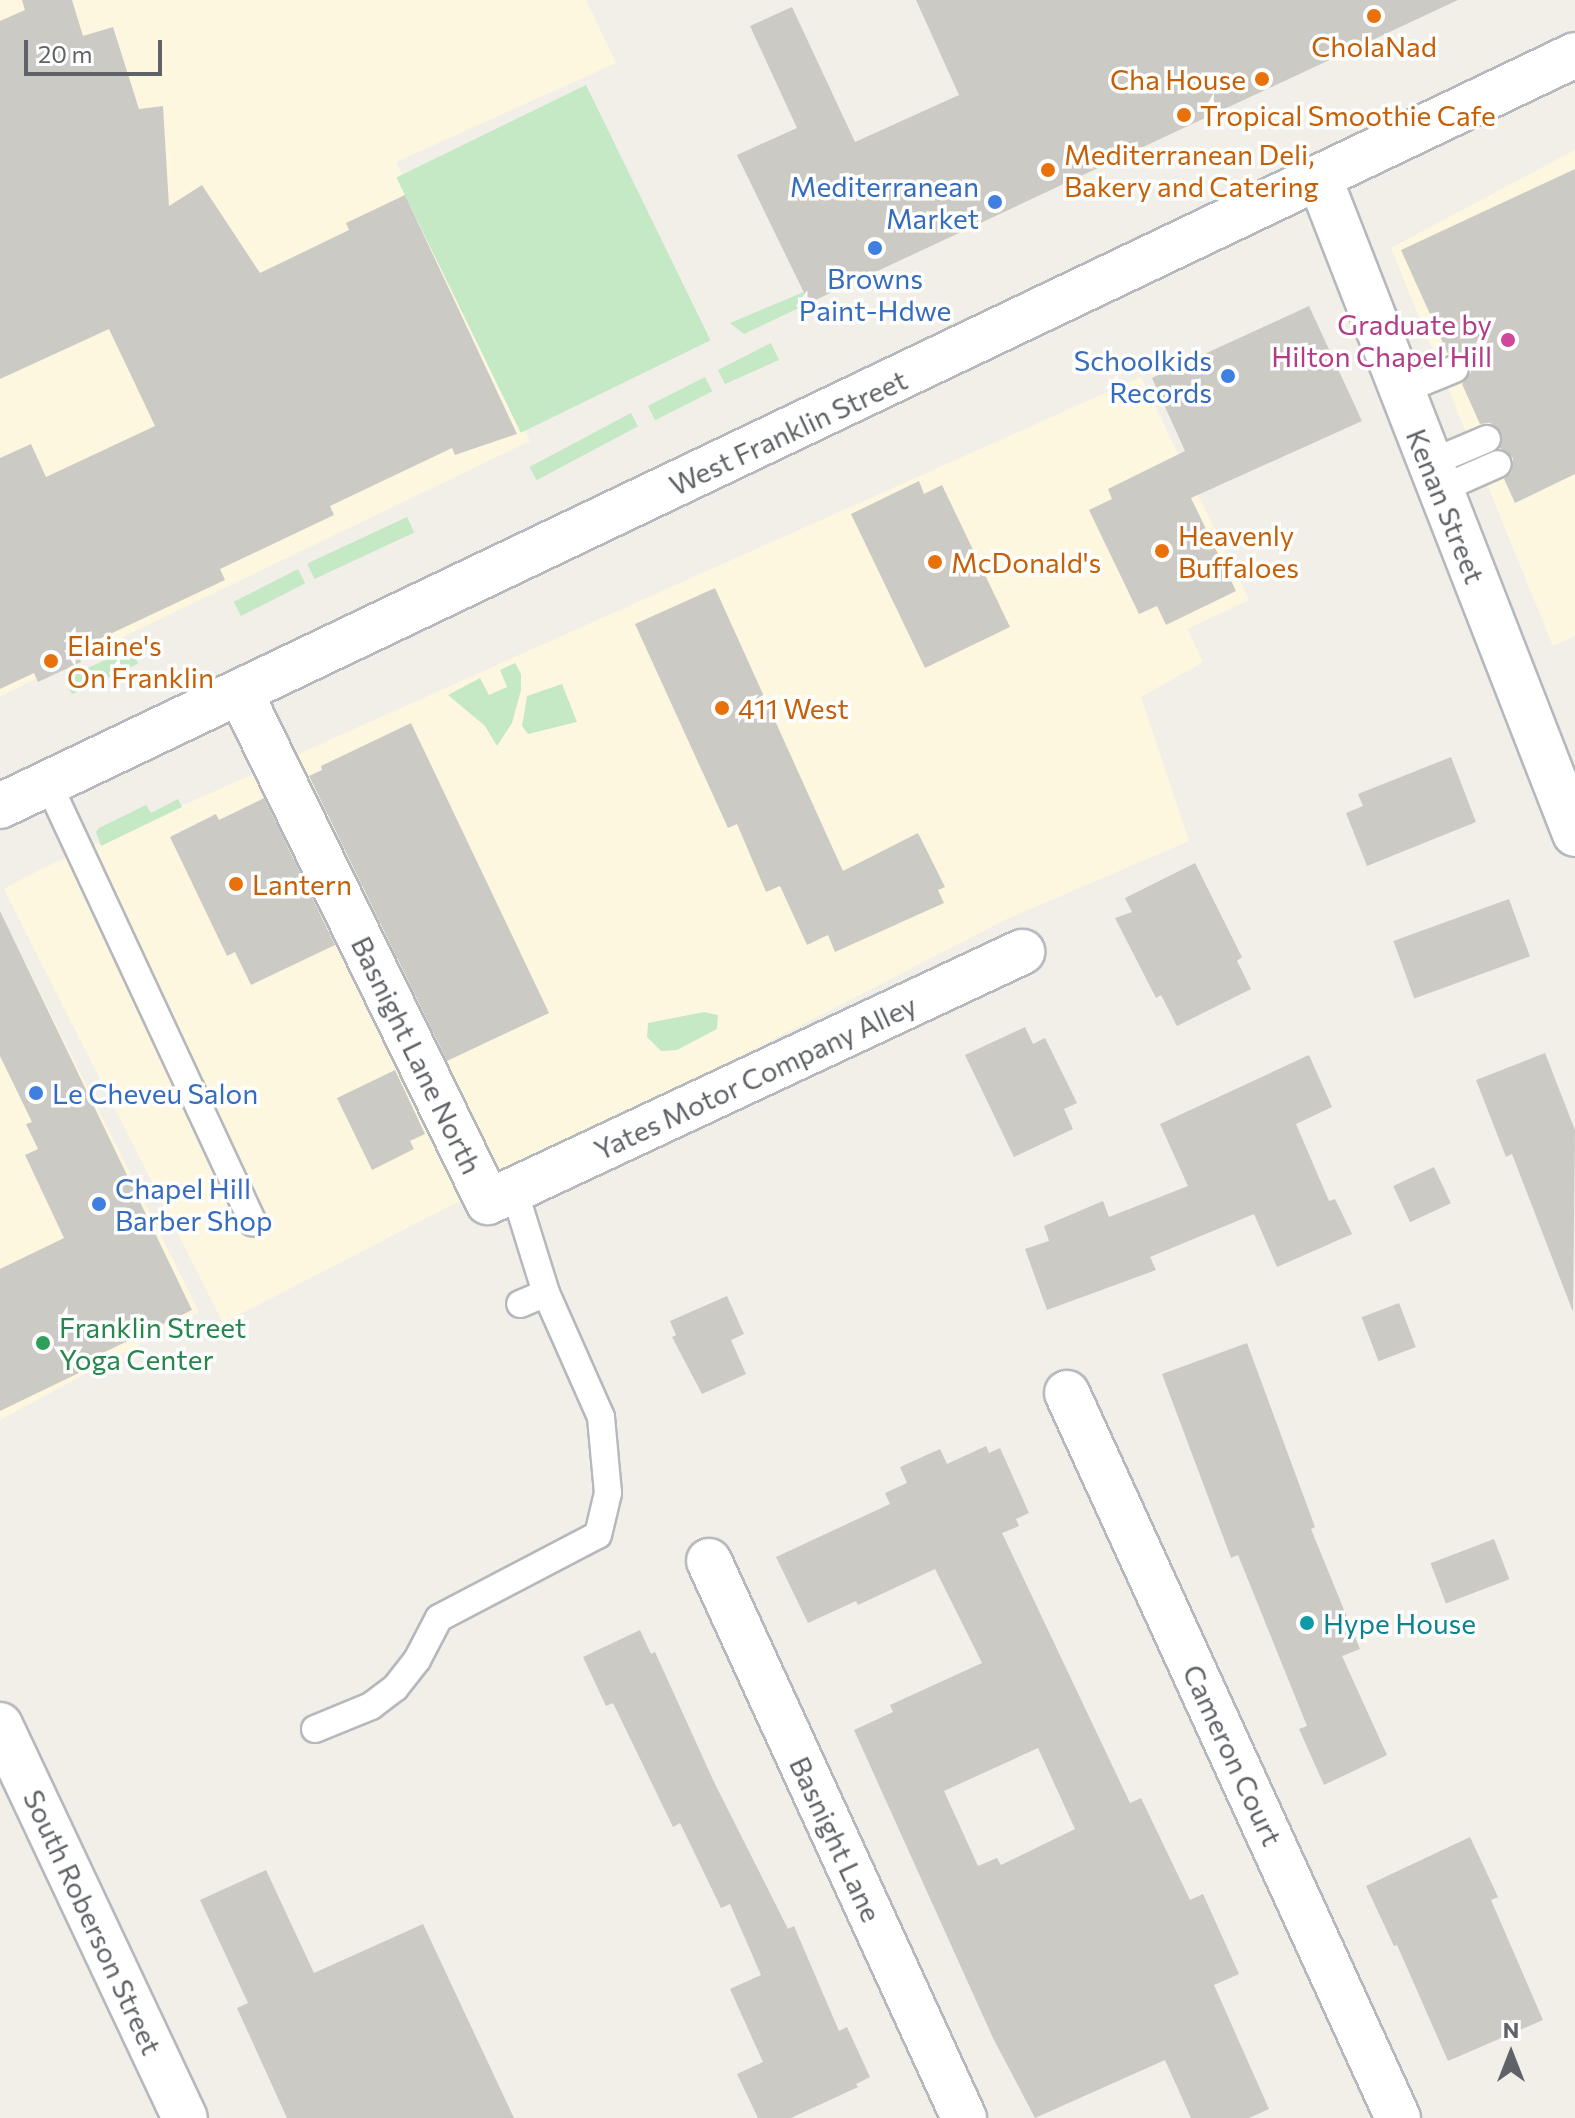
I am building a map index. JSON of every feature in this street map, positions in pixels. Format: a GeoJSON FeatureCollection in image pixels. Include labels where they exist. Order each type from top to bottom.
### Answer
{"type":"FeatureCollection","features":[{"type":"Feature","properties":{"kind":"street","name":"West Franklin Street"},"geometry":{"type":"LineString","coordinates":[[0,806],[1575,55]]}},
{"type":"Feature","properties":{"kind":"street","name":"Kenan Street"},"geometry":{"type":"LineString","coordinates":[[1319,177],[1433,477],[1575,834]]}},
{"type":"Feature","properties":{"kind":"street","name":"Basnight Lane North"},"geometry":{"type":"LineString","coordinates":[[240,692],[501,1196]]}},
{"type":"Feature","properties":{"kind":"street","name":"Yates Motor Company Alley"},"geometry":{"type":"LineString","coordinates":[[501,1196],[1022,952]]}},
{"type":"Feature","properties":{"kind":"street","name":"Cameron Court"},"geometry":{"type":"LineString","coordinates":[[1067,1393],[1398,2118]]}},
{"type":"Feature","properties":{"kind":"street","name":"Basnight Lane"},"geometry":{"type":"LineString","coordinates":[[709,1561],[964,2118]]}},
{"type":"Feature","properties":{"kind":"street","name":"South Roberson Street"},"geometry":{"type":"LineString","coordinates":[[0,1725],[185,2118]]}},
{"type":"Feature","properties":{"kind":"lane"},"geometry":{"type":"LineString","coordinates":[[1401,391],[1455,369]]}},
{"type":"Feature","properties":{"kind":"lane"},"geometry":{"type":"LineString","coordinates":[[1433,477],[1487,439]]}},
{"type":"Feature","properties":{"kind":"lane"},"geometry":{"type":"LineString","coordinates":[[1433,477],[1498,464]]}},
{"type":"Feature","properties":{"kind":"lane"},"geometry":{"type":"LineString","coordinates":[[48,783],[253,1223]]}},
{"type":"Feature","properties":{"kind":"lane"},"geometry":{"type":"LineString","coordinates":[[315,1729],[371,1706],[395,1688],[417,1660],[439,1618],[598,1535],[608,1493],[601,1417],[501,1196]]}},
{"type":"Feature","properties":{"kind":"lane"},"geometry":{"type":"LineString","coordinates":[[520,1304],[546,1293]]}},
{"type":"Feature","properties":{"kind":"shaded area"},"geometry":{"type":"Polygon","coordinates":[[[0,0],[586,0],[616,63],[396,162],[530,441],[0,696],[0,0]]]}},
{"type":"Feature","properties":{"kind":"shaded area","name":"Graduate by Hilton Chapel Hill"},"geometry":{"type":"Polygon","coordinates":[[[1575,150],[1575,636],[1553,646],[1391,248],[1575,150]]]}},
{"type":"Feature","properties":{"kind":"shaded area"},"geometry":{"type":"Polygon","coordinates":[[[1141,377],[1249,600],[1187,629],[1203,662],[1141,697],[1189,841],[1007,919],[223,1323],[4,889],[41,869],[1141,377]]]}},
{"type":"Feature","properties":{"kind":"shaded area"},"geometry":{"type":"Polygon","coordinates":[[[0,923],[10,932],[199,1312],[0,1420],[0,923]]]}},
{"type":"Feature","properties":{"kind":"green space"},"geometry":{"type":"Polygon","coordinates":[[[586,85],[710,340],[521,433],[396,177],[586,85]]]}},
{"type":"Feature","properties":{"kind":"green space"},"geometry":{"type":"Polygon","coordinates":[[[804,292],[809,303],[744,334],[730,323],[804,292]]]}},
{"type":"Feature","properties":{"kind":"green space"},"geometry":{"type":"Polygon","coordinates":[[[771,343],[779,360],[725,384],[718,370],[771,343]]]}},
{"type":"Feature","properties":{"kind":"green space"},"geometry":{"type":"Polygon","coordinates":[[[705,377],[712,391],[655,420],[648,406],[705,377]]]}},
{"type":"Feature","properties":{"kind":"green space"},"geometry":{"type":"Polygon","coordinates":[[[631,413],[638,426],[537,480],[529,467],[631,413]]]}},
{"type":"Feature","properties":{"kind":"green space"},"geometry":{"type":"Polygon","coordinates":[[[407,517],[414,532],[314,579],[307,563],[407,517]]]}},
{"type":"Feature","properties":{"kind":"green space"},"geometry":{"type":"Polygon","coordinates":[[[298,569],[305,583],[241,616],[234,602],[298,569]]]}},
{"type":"Feature","properties":{"kind":"green space"},"geometry":{"type":"Polygon","coordinates":[[[131,648],[138,663],[72,694],[65,679],[131,648]]]}},
{"type":"Feature","properties":{"kind":"green space"},"geometry":{"type":"Polygon","coordinates":[[[515,663],[521,674],[521,690],[512,723],[497,746],[485,726],[448,695],[480,678],[489,695],[507,687],[500,670],[515,663]]]}},
{"type":"Feature","properties":{"kind":"green space"},"geometry":{"type":"Polygon","coordinates":[[[562,684],[577,722],[528,734],[522,726],[527,696],[562,684]]]}},
{"type":"Feature","properties":{"kind":"green space"},"geometry":{"type":"Polygon","coordinates":[[[178,799],[182,807],[101,846],[96,832],[99,828],[146,805],[151,813],[178,799]]]}},
{"type":"Feature","properties":{"kind":"green space"},"geometry":{"type":"Polygon","coordinates":[[[704,1012],[718,1015],[717,1029],[677,1050],[661,1051],[647,1037],[648,1023],[704,1012]]]}},
{"type":"Feature","properties":{"kind":"building"},"geometry":{"type":"Polygon","coordinates":[[[22,0],[72,0],[83,36],[113,27],[139,109],[163,106],[169,206],[202,185],[260,273],[349,230],[346,223],[405,195],[517,434],[455,455],[452,448],[330,506],[334,515],[220,569],[225,580],[76,650],[81,662],[38,682],[34,673],[0,689],[0,458],[31,444],[46,477],[155,426],[109,329],[0,379],[0,21],[25,10],[22,0]]]}},
{"type":"Feature","properties":{"kind":"building"},"geometry":{"type":"Polygon","coordinates":[[[916,0],[1458,0],[809,303],[737,155],[797,128],[750,26],[792,7],[855,142],[959,95],[916,0]]]}},
{"type":"Feature","properties":{"kind":"building","name":"Graduate by Hilton Chapel Hill"},"geometry":{"type":"Polygon","coordinates":[[[1575,169],[1575,474],[1515,503],[1504,479],[1511,473],[1513,458],[1500,448],[1501,432],[1490,423],[1480,424],[1462,384],[1471,372],[1469,362],[1458,353],[1448,354],[1401,250],[1575,169]]]}},
{"type":"Feature","properties":{"kind":"building"},"geometry":{"type":"Polygon","coordinates":[[[1309,306],[1362,421],[1191,498],[1236,591],[1166,625],[1157,606],[1139,614],[1089,510],[1112,499],[1108,489],[1185,451],[1152,378],[1309,306]]]}},
{"type":"Feature","properties":{"kind":"building"},"geometry":{"type":"Polygon","coordinates":[[[919,481],[924,494],[942,485],[1010,627],[925,668],[851,514],[919,481]]]}},
{"type":"Feature","properties":{"kind":"building"},"geometry":{"type":"Polygon","coordinates":[[[715,588],[843,871],[918,833],[945,887],[938,890],[944,903],[835,952],[828,935],[807,945],[780,886],[766,892],[737,824],[728,828],[635,624],[715,588]]]}},
{"type":"Feature","properties":{"kind":"building"},"geometry":{"type":"Polygon","coordinates":[[[411,723],[549,1013],[447,1061],[309,776],[322,770],[321,766],[411,723]]]}},
{"type":"Feature","properties":{"kind":"building"},"geometry":{"type":"Polygon","coordinates":[[[1451,757],[1476,822],[1367,866],[1346,813],[1363,806],[1358,794],[1451,757]]]}},
{"type":"Feature","properties":{"kind":"building","name":"Lantern"},"geometry":{"type":"Polygon","coordinates":[[[264,798],[335,945],[251,985],[235,952],[227,956],[170,837],[216,814],[219,820],[264,798]]]}},
{"type":"Feature","properties":{"kind":"building"},"geometry":{"type":"Polygon","coordinates":[[[1195,863],[1242,957],[1237,961],[1251,989],[1177,1026],[1161,995],[1156,998],[1115,918],[1132,912],[1125,898],[1195,863]]]}},
{"type":"Feature","properties":{"kind":"building"},"geometry":{"type":"Polygon","coordinates":[[[1509,899],[1530,956],[1414,998],[1393,941],[1509,899]]]}},
{"type":"Feature","properties":{"kind":"building"},"geometry":{"type":"Polygon","coordinates":[[[0,911],[192,1310],[82,1363],[85,1370],[0,1411],[0,1269],[64,1238],[25,1155],[38,1149],[26,1124],[32,1122],[0,1056],[0,911]]]}},
{"type":"Feature","properties":{"kind":"building"},"geometry":{"type":"Polygon","coordinates":[[[1025,1027],[1033,1044],[1045,1038],[1077,1103],[1064,1109],[1073,1129],[1014,1157],[965,1055],[1025,1027]]]}},
{"type":"Feature","properties":{"kind":"building"},"geometry":{"type":"Polygon","coordinates":[[[1545,1053],[1575,1130],[1573,1312],[1512,1154],[1506,1157],[1476,1080],[1545,1053]]]}},
{"type":"Feature","properties":{"kind":"building"},"geometry":{"type":"Polygon","coordinates":[[[1309,1055],[1332,1107],[1296,1124],[1329,1201],[1335,1199],[1352,1234],[1277,1267],[1254,1214],[1150,1257],[1156,1270],[1047,1310],[1025,1249],[1049,1241],[1044,1226],[1103,1201],[1109,1217],[1188,1186],[1160,1124],[1309,1055]]]}},
{"type":"Feature","properties":{"kind":"building"},"geometry":{"type":"Polygon","coordinates":[[[395,1070],[425,1134],[410,1141],[414,1149],[372,1170],[337,1098],[395,1070]]]}},
{"type":"Feature","properties":{"kind":"building"},"geometry":{"type":"Polygon","coordinates":[[[1434,1167],[1451,1203],[1410,1222],[1393,1186],[1434,1167]]]}},
{"type":"Feature","properties":{"kind":"building"},"geometry":{"type":"Polygon","coordinates":[[[727,1296],[744,1334],[731,1340],[746,1374],[702,1394],[672,1337],[676,1335],[670,1321],[727,1296]]]}},
{"type":"Feature","properties":{"kind":"building"},"geometry":{"type":"Polygon","coordinates":[[[1399,1303],[1416,1347],[1379,1361],[1362,1317],[1399,1303]]]}},
{"type":"Feature","properties":{"kind":"building"},"geometry":{"type":"Polygon","coordinates":[[[1247,1343],[1315,1527],[1311,1529],[1360,1649],[1342,1656],[1387,1755],[1324,1785],[1299,1729],[1307,1726],[1238,1555],[1231,1558],[1162,1374],[1247,1343]]]}},
{"type":"Feature","properties":{"kind":"building"},"geometry":{"type":"Polygon","coordinates":[[[986,1446],[989,1453],[1000,1448],[1029,1513],[1016,1519],[1019,1526],[1002,1533],[1130,1803],[1141,1798],[1190,1900],[1203,1894],[1239,1974],[1214,1985],[1269,2109],[1249,2118],[1191,2118],[1165,2060],[1035,2118],[993,2038],[854,1730],[893,1712],[890,1705],[982,1663],[935,1569],[858,1605],[856,1601],[808,1623],[776,1557],[890,1504],[885,1493],[907,1483],[900,1467],[940,1449],[947,1464],[986,1446]],[[1038,1748],[944,1791],[978,1866],[997,1858],[1001,1865],[1075,1829],[1038,1748]]]}},
{"type":"Feature","properties":{"kind":"building"},"geometry":{"type":"Polygon","coordinates":[[[1494,1539],[1509,1579],[1446,1604],[1431,1563],[1494,1539]]]}},
{"type":"Feature","properties":{"kind":"building"},"geometry":{"type":"Polygon","coordinates":[[[640,1630],[651,1654],[655,1652],[714,1782],[788,1929],[794,1926],[839,2031],[847,2027],[870,2077],[856,2084],[858,2087],[791,2118],[758,2118],[737,2074],[763,2062],[730,1989],[761,1975],[730,1904],[721,1908],[680,1823],[673,1827],[613,1703],[606,1706],[583,1657],[640,1630]]]}},
{"type":"Feature","properties":{"kind":"building"},"geometry":{"type":"Polygon","coordinates":[[[1470,1837],[1498,1897],[1491,1900],[1543,2020],[1448,2061],[1397,1945],[1394,1946],[1366,1886],[1470,1837]]]}},
{"type":"Feature","properties":{"kind":"building"},"geometry":{"type":"Polygon","coordinates":[[[266,1870],[314,1973],[423,1924],[514,2118],[287,2118],[237,2008],[248,2003],[200,1900],[266,1870]]]}},
{"type":"Feature","properties":{"kind":"place","name":"CholaNad"},"geometry":{"type":"Point","coordinates":[1374,16]}},
{"type":"Feature","properties":{"kind":"place","name":"Cha House"},"geometry":{"type":"Point","coordinates":[1262,79]}},
{"type":"Feature","properties":{"kind":"place","name":"Tropical Smoothie Cafe"},"geometry":{"type":"Point","coordinates":[1184,115]}},
{"type":"Feature","properties":{"kind":"place","name":"Mediterranean Deli, Bakery and Catering"},"geometry":{"type":"Point","coordinates":[1048,170]}},
{"type":"Feature","properties":{"kind":"place","name":"Mediterranean Market"},"geometry":{"type":"Point","coordinates":[995,202]}},
{"type":"Feature","properties":{"kind":"place","name":"Browns Paint-Hdwe"},"geometry":{"type":"Point","coordinates":[875,248]}},
{"type":"Feature","properties":{"kind":"place","name":"Graduate by Hilton Chapel Hill"},"geometry":{"type":"Point","coordinates":[1508,340]}},
{"type":"Feature","properties":{"kind":"place","name":"Schoolkids Records"},"geometry":{"type":"Point","coordinates":[1228,376]}},
{"type":"Feature","properties":{"kind":"place","name":"Heavenly Buffaloes"},"geometry":{"type":"Point","coordinates":[1162,551]}},
{"type":"Feature","properties":{"kind":"place","name":"McDonald's"},"geometry":{"type":"Point","coordinates":[935,562]}},
{"type":"Feature","properties":{"kind":"place","name":"Elaine's On Franklin"},"geometry":{"type":"Point","coordinates":[51,661]}},
{"type":"Feature","properties":{"kind":"place","name":"411 West"},"geometry":{"type":"Point","coordinates":[722,708]}},
{"type":"Feature","properties":{"kind":"place","name":"Lantern"},"geometry":{"type":"Point","coordinates":[236,884]}},
{"type":"Feature","properties":{"kind":"place","name":"Le Cheveu Salon"},"geometry":{"type":"Point","coordinates":[36,1093]}},
{"type":"Feature","properties":{"kind":"place","name":"Chapel Hill Barber Shop"},"geometry":{"type":"Point","coordinates":[99,1204]}},
{"type":"Feature","properties":{"kind":"place","name":"Franklin Street Yoga Center"},"geometry":{"type":"Point","coordinates":[43,1343]}},
{"type":"Feature","properties":{"kind":"place","name":"Hype House"},"geometry":{"type":"Point","coordinates":[1307,1623]}}]}
